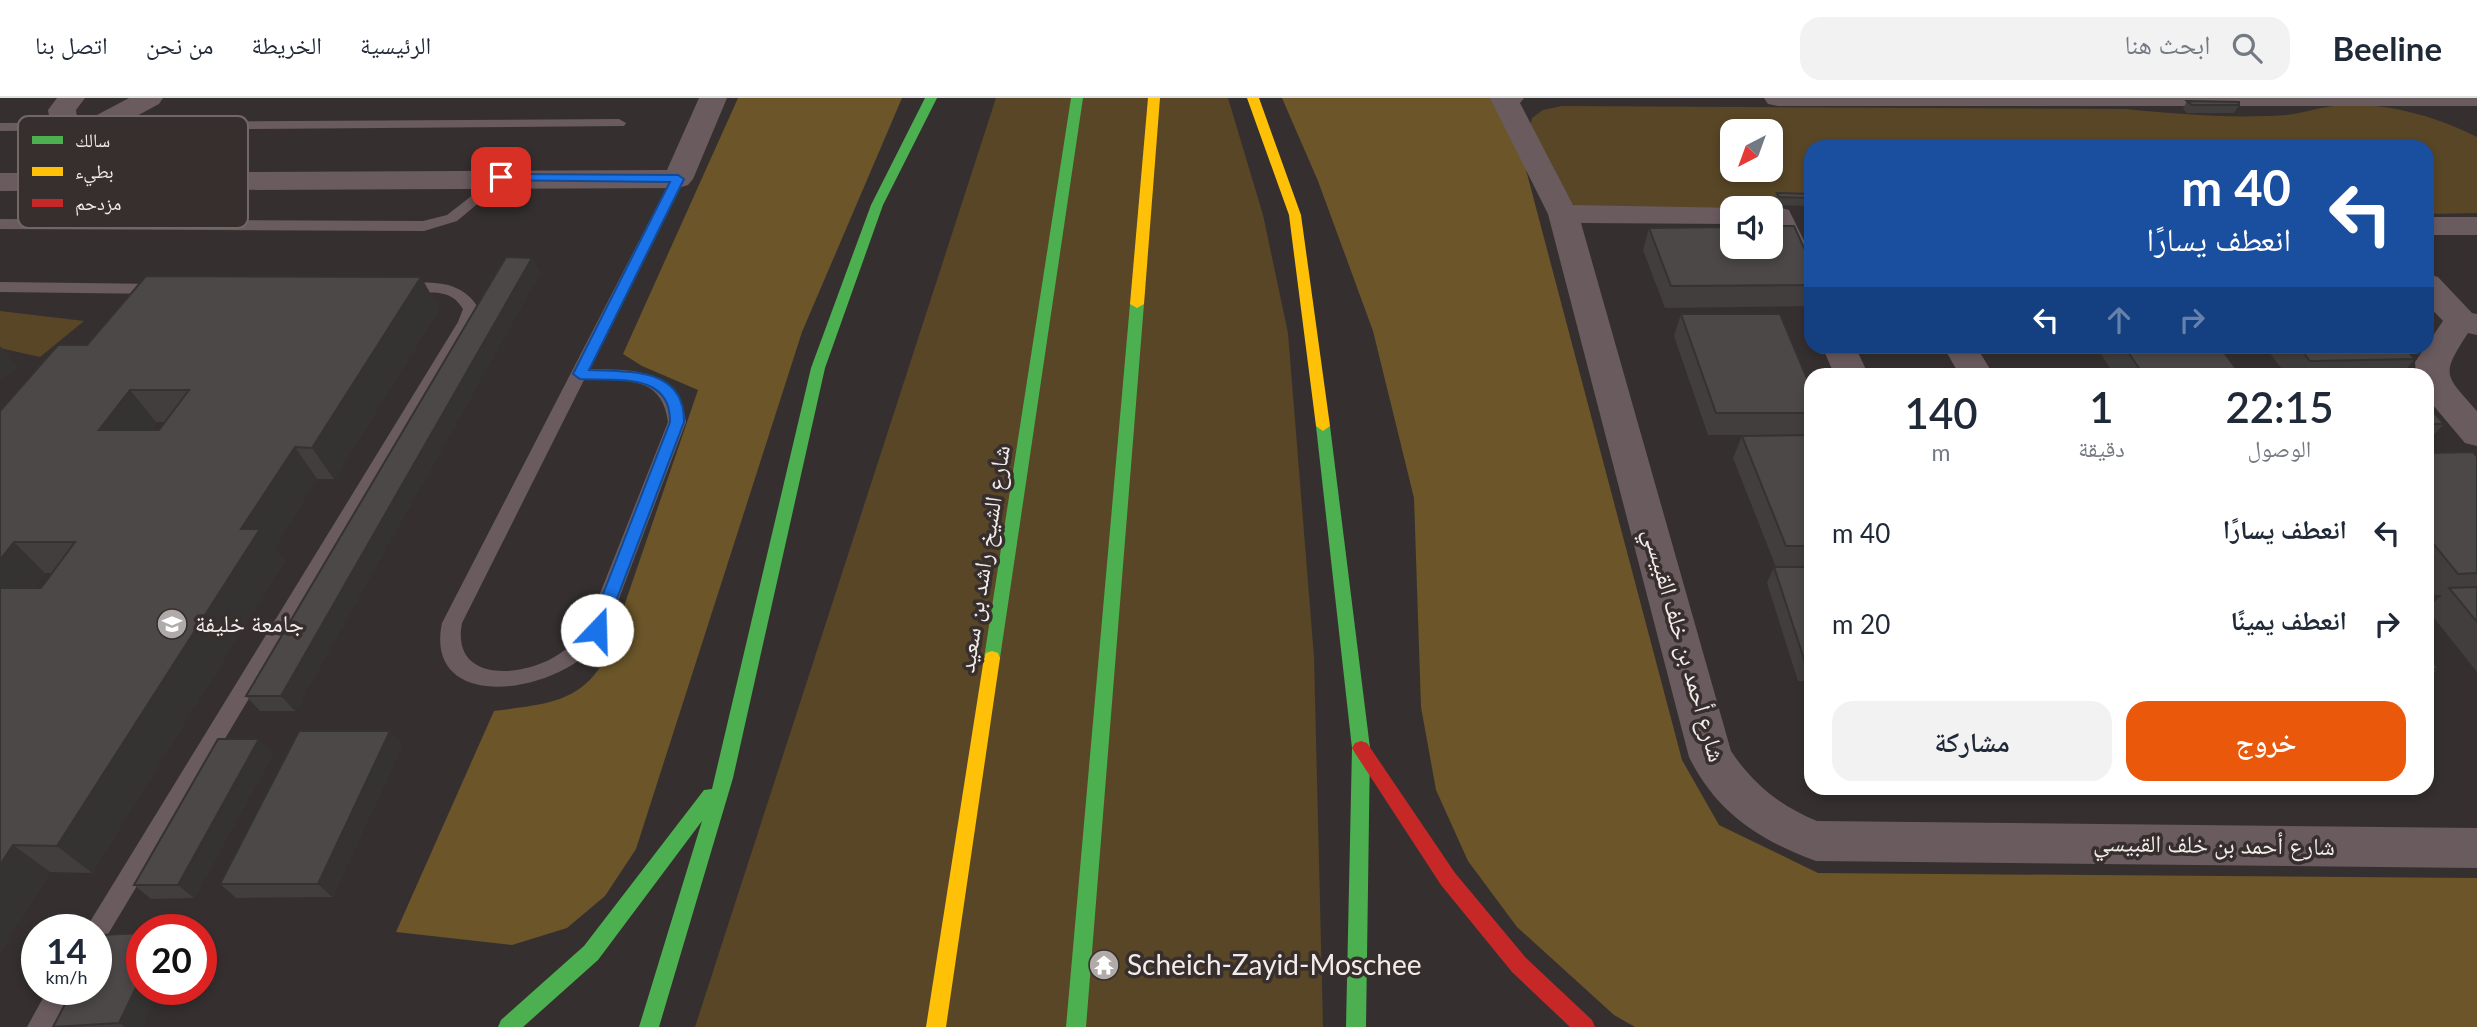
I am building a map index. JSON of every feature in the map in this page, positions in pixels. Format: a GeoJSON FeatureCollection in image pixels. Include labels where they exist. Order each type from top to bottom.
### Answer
{"type":"FeatureCollection","features":[{"type":"Feature","properties":{"kind":"main road"},"geometry":{"type":"LineString","coordinates":[[649,1027],[724,778],[818,368],[877,205],[931,98]]}},
{"type":"Feature","properties":{"kind":"main road","name":"شارع الشيخ راشد بن سعيد"},"geometry":{"type":"LineString","coordinates":[[936,1027],[1077,98]]}},
{"type":"Feature","properties":{"kind":"main road"},"geometry":{"type":"LineString","coordinates":[[1076,1027],[1154,98]]}},
{"type":"Feature","properties":{"kind":"main road"},"geometry":{"type":"LineString","coordinates":[[1253,98],[1295,215],[1306,282],[1361,748],[1356,1027]]}},
{"type":"Feature","properties":{"kind":"main road"},"geometry":{"type":"LineString","coordinates":[[1361,748],[1448,879],[1519,965],[1585,1027]]}},
{"type":"Feature","properties":{"kind":"main road"},"geometry":{"type":"LineString","coordinates":[[508,1027],[591,953],[724,778]]}},
{"type":"Feature","properties":{"kind":"street"},"geometry":{"type":"LineString","coordinates":[[63,116],[62,110],[71,98]]}},
{"type":"Feature","properties":{"kind":"street"},"geometry":{"type":"LineString","coordinates":[[115,116],[149,98]]}},
{"type":"Feature","properties":{"kind":"street"},"geometry":{"type":"LineString","coordinates":[[248,179],[678,179],[713,98]]}},
{"type":"Feature","properties":{"kind":"street"},"geometry":{"type":"LineString","coordinates":[[1504,98],[1510,98]]}},
{"type":"Feature","properties":{"kind":"street","name":"شارع أحمد بن خلف القبيسي"},"geometry":{"type":"LineString","coordinates":[[1504,98],[1563,214],[1711,757],[1730,786],[1754,812],[1816,841],[2477,848]]}},
{"type":"Feature","properties":{"kind":"street"},"geometry":{"type":"LineString","coordinates":[[1778,98],[2299,98]]}},
{"type":"Feature","properties":{"kind":"street"},"geometry":{"type":"LineString","coordinates":[[2305,98],[2477,98]]}},
{"type":"Feature","properties":{"kind":"street"},"geometry":{"type":"LineString","coordinates":[[2377,98],[2450,112],[2477,123]]}},
{"type":"Feature","properties":{"kind":"street"},"geometry":{"type":"LineString","coordinates":[[1563,214],[1720,215]]}},
{"type":"Feature","properties":{"kind":"street"},"geometry":{"type":"LineString","coordinates":[[1783,216],[1804,217]]}},
{"type":"Feature","properties":{"kind":"street"},"geometry":{"type":"LineString","coordinates":[[2434,226],[2477,226]]}},
{"type":"Feature","properties":{"kind":"street"},"geometry":{"type":"LineString","coordinates":[[1783,232],[1804,274]]}},
{"type":"Feature","properties":{"kind":"street"},"geometry":{"type":"LineString","coordinates":[[2432,368],[2432,362],[2469,323],[2434,290]]}},
{"type":"Feature","properties":{"kind":"street"},"geometry":{"type":"LineString","coordinates":[[2434,383],[2477,434]]}},
{"type":"Feature","properties":{"kind":"lane"},"geometry":{"type":"LineString","coordinates":[[248,124],[620,123]]}},
{"type":"Feature","properties":{"kind":"lane"},"geometry":{"type":"LineString","coordinates":[[0,127],[18,127]]}},
{"type":"Feature","properties":{"kind":"lane"},"geometry":{"type":"LineString","coordinates":[[248,225],[424,226],[452,218],[501,177]]}},
{"type":"Feature","properties":{"kind":"lane"},"geometry":{"type":"LineString","coordinates":[[580,374],[643,378],[660,385],[672,395],[677,407],[677,422],[597,630],[583,649],[559,665],[532,675],[505,680],[478,675],[458,663],[449,645],[452,623],[678,179]]}},
{"type":"Feature","properties":{"kind":"lane"},"geometry":{"type":"LineString","coordinates":[[0,224],[18,224]]}},
{"type":"Feature","properties":{"kind":"lane"},"geometry":{"type":"LineString","coordinates":[[0,287],[180,289]]}},
{"type":"Feature","properties":{"kind":"lane"},"geometry":{"type":"LineString","coordinates":[[108,914],[459,334],[471,309],[466,298],[454,290],[382,288]]}},
{"type":"Feature","properties":{"kind":"lane"},"geometry":{"type":"LineString","coordinates":[[39,1027],[52,1005]]}},
{"type":"Feature","properties":{"kind":"shaded area"},"geometry":{"type":"Polygon","coordinates":[[[738,98],[902,98],[802,332],[636,849],[605,896],[567,928],[512,945],[396,932],[494,711],[546,703],[575,692],[598,670],[608,653],[698,390],[642,366],[623,354],[738,98]]]}},
{"type":"Feature","properties":{"kind":"shaded area"},"geometry":{"type":"Polygon","coordinates":[[[996,98],[1228,98],[1263,215],[1288,333],[1314,657],[1323,1027],[695,1027],[996,98]]]}},
{"type":"Feature","properties":{"kind":"shaded area"},"geometry":{"type":"Polygon","coordinates":[[[1282,98],[1507,98],[1682,760],[1719,825],[1818,873],[2477,878],[2477,1027],[1635,1027],[1614,1015],[1517,927],[1468,861],[1436,790],[1421,707],[1414,498],[1373,331],[1318,181],[1282,98]]]}},
{"type":"Feature","properties":{"kind":"shaded area"},"geometry":{"type":"Polygon","coordinates":[[[1562,106],[2125,109],[2265,116],[2333,106],[2370,106],[2425,116],[2477,137],[2477,213],[2434,214],[2434,140],[1804,140],[1804,200],[1783,199],[1783,196],[1720,196],[1720,208],[1705,211],[1577,206],[1560,199],[1529,131],[1532,118],[1543,110],[1562,106]]]}},
{"type":"Feature","properties":{"kind":"shaded area"},"geometry":{"type":"Polygon","coordinates":[[[0,311],[84,321],[40,357],[0,348],[0,311]]]}},
{"type":"Feature","properties":{"kind":"building"},"geometry":{"type":"Polygon","coordinates":[[[2187,101],[2239,102],[2239,105],[2192,105],[2187,101]]]}},
{"type":"Feature","properties":{"kind":"building"},"geometry":{"type":"Polygon","coordinates":[[[1777,193],[1804,194],[1804,198],[1783,197],[1777,193]]]}},
{"type":"Feature","properties":{"kind":"building"},"geometry":{"type":"Polygon","coordinates":[[[1783,226],[1794,226],[1804,248],[1804,285],[1671,286],[1649,228],[1720,227],[1720,259],[1783,259],[1783,226]]]}},
{"type":"Feature","properties":{"kind":"building"},"geometry":{"type":"Polygon","coordinates":[[[506,257],[532,258],[281,696],[246,696],[506,257]]]}},
{"type":"Feature","properties":{"kind":"building"},"geometry":{"type":"Polygon","coordinates":[[[146,276],[421,277],[312,448],[295,447],[241,529],[260,529],[57,846],[13,845],[0,865],[0,588],[41,588],[75,542],[14,542],[0,560],[0,411],[58,345],[87,345],[146,276]],[[130,390],[99,430],[159,430],[189,390],[130,390]]]}},
{"type":"Feature","properties":{"kind":"building"},"geometry":{"type":"Polygon","coordinates":[[[1681,314],[1780,314],[1804,371],[1804,413],[1716,413],[1681,314]]]}},
{"type":"Feature","properties":{"kind":"building"},"geometry":{"type":"Polygon","coordinates":[[[2129,354],[2225,354],[2236,368],[2139,368],[2129,354]]]}},
{"type":"Feature","properties":{"kind":"building"},"geometry":{"type":"Polygon","coordinates":[[[2304,354],[2410,354],[2415,359],[2310,361],[2304,354]]]}},
{"type":"Feature","properties":{"kind":"building"},"geometry":{"type":"Polygon","coordinates":[[[2434,413],[2444,424],[2434,424],[2434,413]]]}},
{"type":"Feature","properties":{"kind":"building"},"geometry":{"type":"Polygon","coordinates":[[[1804,435],[1804,546],[1786,546],[1742,436],[1804,435]]]}},
{"type":"Feature","properties":{"kind":"building"},"geometry":{"type":"Polygon","coordinates":[[[2473,452],[2477,457],[2477,573],[2458,574],[2434,545],[2434,453],[2473,452]]]}},
{"type":"Feature","properties":{"kind":"building"},"geometry":{"type":"Polygon","coordinates":[[[1774,567],[1804,567],[1804,659],[1774,567]]]}},
{"type":"Feature","properties":{"kind":"building"},"geometry":{"type":"Polygon","coordinates":[[[2477,587],[2477,622],[2449,588],[2477,587]]]}},
{"type":"Feature","properties":{"kind":"building"},"geometry":{"type":"Polygon","coordinates":[[[299,731],[390,731],[318,884],[220,884],[299,731]]]}},
{"type":"Feature","properties":{"kind":"building"},"geometry":{"type":"Polygon","coordinates":[[[218,739],[259,739],[178,885],[134,885],[218,739]]]}},
{"type":"Feature","properties":{"kind":"building"},"geometry":{"type":"Polygon","coordinates":[[[112,934],[126,934],[128,1005],[119,1023],[53,1027],[65,1005],[112,1005],[112,934]]]}},
{"type":"Feature","properties":{"kind":"traffic: fast"},"geometry":{"type":"LineString","coordinates":[[649,1027],[724,778],[818,368],[877,205],[931,98]]}},
{"type":"Feature","properties":{"kind":"traffic: fast"},"geometry":{"type":"LineString","coordinates":[[992,658],[1077,98]]}},
{"type":"Feature","properties":{"kind":"traffic: fast"},"geometry":{"type":"LineString","coordinates":[[1076,1027],[1137,304]]}},
{"type":"Feature","properties":{"kind":"traffic: fast"},"geometry":{"type":"LineString","coordinates":[[1323,426],[1361,748],[1356,1027]]}},
{"type":"Feature","properties":{"kind":"traffic: fast"},"geometry":{"type":"LineString","coordinates":[[508,1027],[591,953],[710,796]]}},
{"type":"Feature","properties":{"kind":"traffic: slow"},"geometry":{"type":"LineString","coordinates":[[1137,304],[1154,98]]}},
{"type":"Feature","properties":{"kind":"traffic: slow"},"geometry":{"type":"LineString","coordinates":[[1253,98],[1295,215],[1323,426]]}},
{"type":"Feature","properties":{"kind":"traffic: slow"},"geometry":{"type":"LineString","coordinates":[[936,1027],[992,658]]}},
{"type":"Feature","properties":{"kind":"traffic: jam"},"geometry":{"type":"LineString","coordinates":[[1361,748],[1448,879],[1519,965],[1585,1027]]}},
{"type":"Feature","properties":{"kind":"place","name":"جامعة خليفة"},"geometry":{"type":"Point","coordinates":[172,624]}},
{"type":"Feature","properties":{"kind":"place","name":"Scheich-Zayid-Moschee"},"geometry":{"type":"Point","coordinates":[1104,965]}},
{"type":"Feature","properties":{"kind":"route"},"geometry":{"type":"LineString","coordinates":[[501,177],[678,179],[580,374],[643,378],[660,385],[672,395],[677,407],[677,422],[597,630]]}}]}
